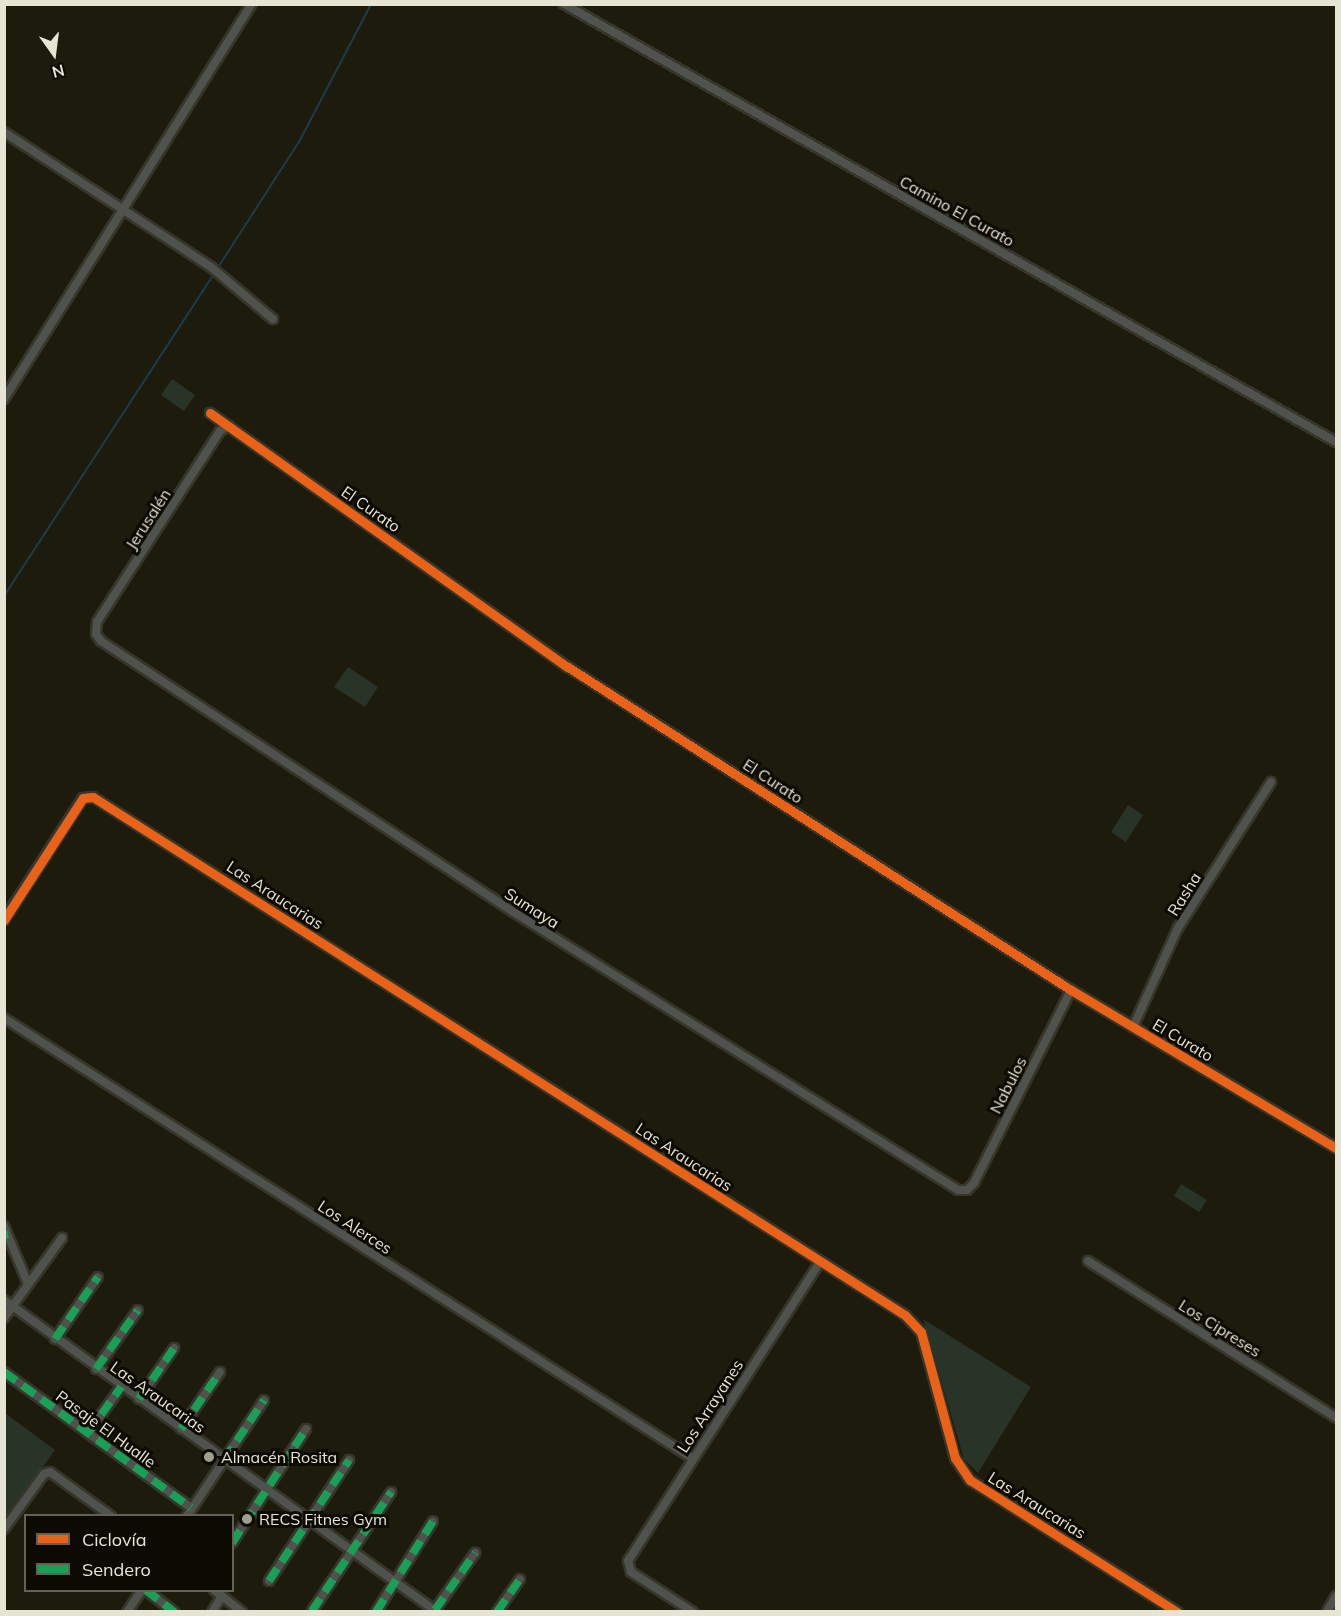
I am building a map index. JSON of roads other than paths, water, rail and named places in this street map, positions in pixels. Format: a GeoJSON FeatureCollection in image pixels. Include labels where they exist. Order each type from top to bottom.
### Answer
{"type":"FeatureCollection","features":[{"type":"Feature","properties":{"kind":"street"},"geometry":{"type":"LineString","coordinates":[[4,399],[252,4]]}},
{"type":"Feature","properties":{"kind":"street","name":"Camino El Curato"},"geometry":{"type":"LineString","coordinates":[[564,4],[1336,442]]}},
{"type":"Feature","properties":{"kind":"street"},"geometry":{"type":"LineString","coordinates":[[4,132],[211,267],[273,319]]}},
{"type":"Feature","properties":{"kind":"street","name":"El Curato"},"geometry":{"type":"LineString","coordinates":[[210,413],[568,667],[1071,990],[1336,1148]]}},
{"type":"Feature","properties":{"kind":"street","name":"Jerusalén"},"geometry":{"type":"LineString","coordinates":[[95,630],[220,431],[229,426]]}},
{"type":"Feature","properties":{"kind":"street","name":"Sumaya"},"geometry":{"type":"LineString","coordinates":[[95,630],[101,641],[512,912],[954,1188],[967,1190]]}},
{"type":"Feature","properties":{"kind":"street","name":"Rasha"},"geometry":{"type":"LineString","coordinates":[[1133,1028],[1178,928],[1271,782]]}},
{"type":"Feature","properties":{"kind":"street","name":"Las Araucarias"},"geometry":{"type":"LineString","coordinates":[[4,920],[88,795],[917,1326],[955,1458],[970,1480],[1177,1611]]}},
{"type":"Feature","properties":{"kind":"street","name":"Nabulos"},"geometry":{"type":"LineString","coordinates":[[967,1190],[974,1183],[1071,990]]}},
{"type":"Feature","properties":{"kind":"street","name":"Los Alerces"},"geometry":{"type":"LineString","coordinates":[[4,1018],[692,1458]]}},
{"type":"Feature","properties":{"kind":"street"},"geometry":{"type":"LineString","coordinates":[[6,1232],[28,1284]]}},
{"type":"Feature","properties":{"kind":"street"},"geometry":{"type":"LineString","coordinates":[[4,1318],[62,1238]]}},
{"type":"Feature","properties":{"kind":"street","name":"Los Arrayanes"},"geometry":{"type":"LineString","coordinates":[[693,1611],[628,1568],[692,1458],[820,1262]]}},
{"type":"Feature","properties":{"kind":"street","name":"Los Cipreses"},"geometry":{"type":"LineString","coordinates":[[1088,1262],[1336,1418]]}},
{"type":"Feature","properties":{"kind":"street"},"geometry":{"type":"LineString","coordinates":[[55,1339],[98,1277]]}},
{"type":"Feature","properties":{"kind":"street","name":"Las Araucarias"},"geometry":{"type":"LineString","coordinates":[[4,1300],[11,1308],[436,1611]]}},
{"type":"Feature","properties":{"kind":"street"},"geometry":{"type":"LineString","coordinates":[[96,1369],[138,1310]]}},
{"type":"Feature","properties":{"kind":"street"},"geometry":{"type":"LineString","coordinates":[[139,1399],[174,1348]]}},
{"type":"Feature","properties":{"kind":"street","name":"Pasaje El Hualle"},"geometry":{"type":"LineString","coordinates":[[4,1372],[88,1433],[189,1512]]}},
{"type":"Feature","properties":{"kind":"street"},"geometry":{"type":"LineString","coordinates":[[182,1430],[220,1372]]}},
{"type":"Feature","properties":{"kind":"street"},"geometry":{"type":"LineString","coordinates":[[88,1433],[121,1387]]}},
{"type":"Feature","properties":{"kind":"street"},"geometry":{"type":"LineString","coordinates":[[189,1512],[264,1400]]}},
{"type":"Feature","properties":{"kind":"street"},"geometry":{"type":"LineString","coordinates":[[234,1540],[306,1429]]}},
{"type":"Feature","properties":{"kind":"street"},"geometry":{"type":"LineString","coordinates":[[269,1581],[349,1460]]}},
{"type":"Feature","properties":{"kind":"street"},"geometry":{"type":"LineString","coordinates":[[4,1529],[44,1474],[50,1472],[110,1514]]}},
{"type":"Feature","properties":{"kind":"street"},"geometry":{"type":"LineString","coordinates":[[312,1611],[391,1492]]}},
{"type":"Feature","properties":{"kind":"street"},"geometry":{"type":"LineString","coordinates":[[376,1611],[433,1521]]}},
{"type":"Feature","properties":{"kind":"street"},"geometry":{"type":"LineString","coordinates":[[436,1611],[475,1553]]}},
{"type":"Feature","properties":{"kind":"street"},"geometry":{"type":"LineString","coordinates":[[496,1611],[520,1579]]}},
{"type":"Feature","properties":{"kind":"street"},"geometry":{"type":"LineString","coordinates":[[127,1611],[142,1592]]}},
{"type":"Feature","properties":{"kind":"street"},"geometry":{"type":"LineString","coordinates":[[147,1592],[174,1611]]}},
{"type":"Feature","properties":{"kind":"street"},"geometry":{"type":"LineString","coordinates":[[217,1592],[242,1611]]}},
{"type":"Feature","properties":{"kind":"street"},"geometry":{"type":"LineString","coordinates":[[212,1611],[222,1596]]}},
{"type":"Feature","properties":{"kind":"street"},"geometry":{"type":"LineString","coordinates":[[1327,1611],[1336,1596]]}},
{"type":"Feature","properties":{"kind":"waterway"},"geometry":{"type":"LineString","coordinates":[[217,269],[299,142],[371,4]]}},
{"type":"Feature","properties":{"kind":"waterway"},"geometry":{"type":"LineString","coordinates":[[4,596],[214,274]]}},
{"type":"Feature","properties":{"kind":"place","name":"Almacén Rosita"},"geometry":{"type":"Point","coordinates":[209,1457]}},
{"type":"Feature","properties":{"kind":"place","name":"RECS Fitnes Gym"},"geometry":{"type":"Point","coordinates":[247,1519]}}]}
